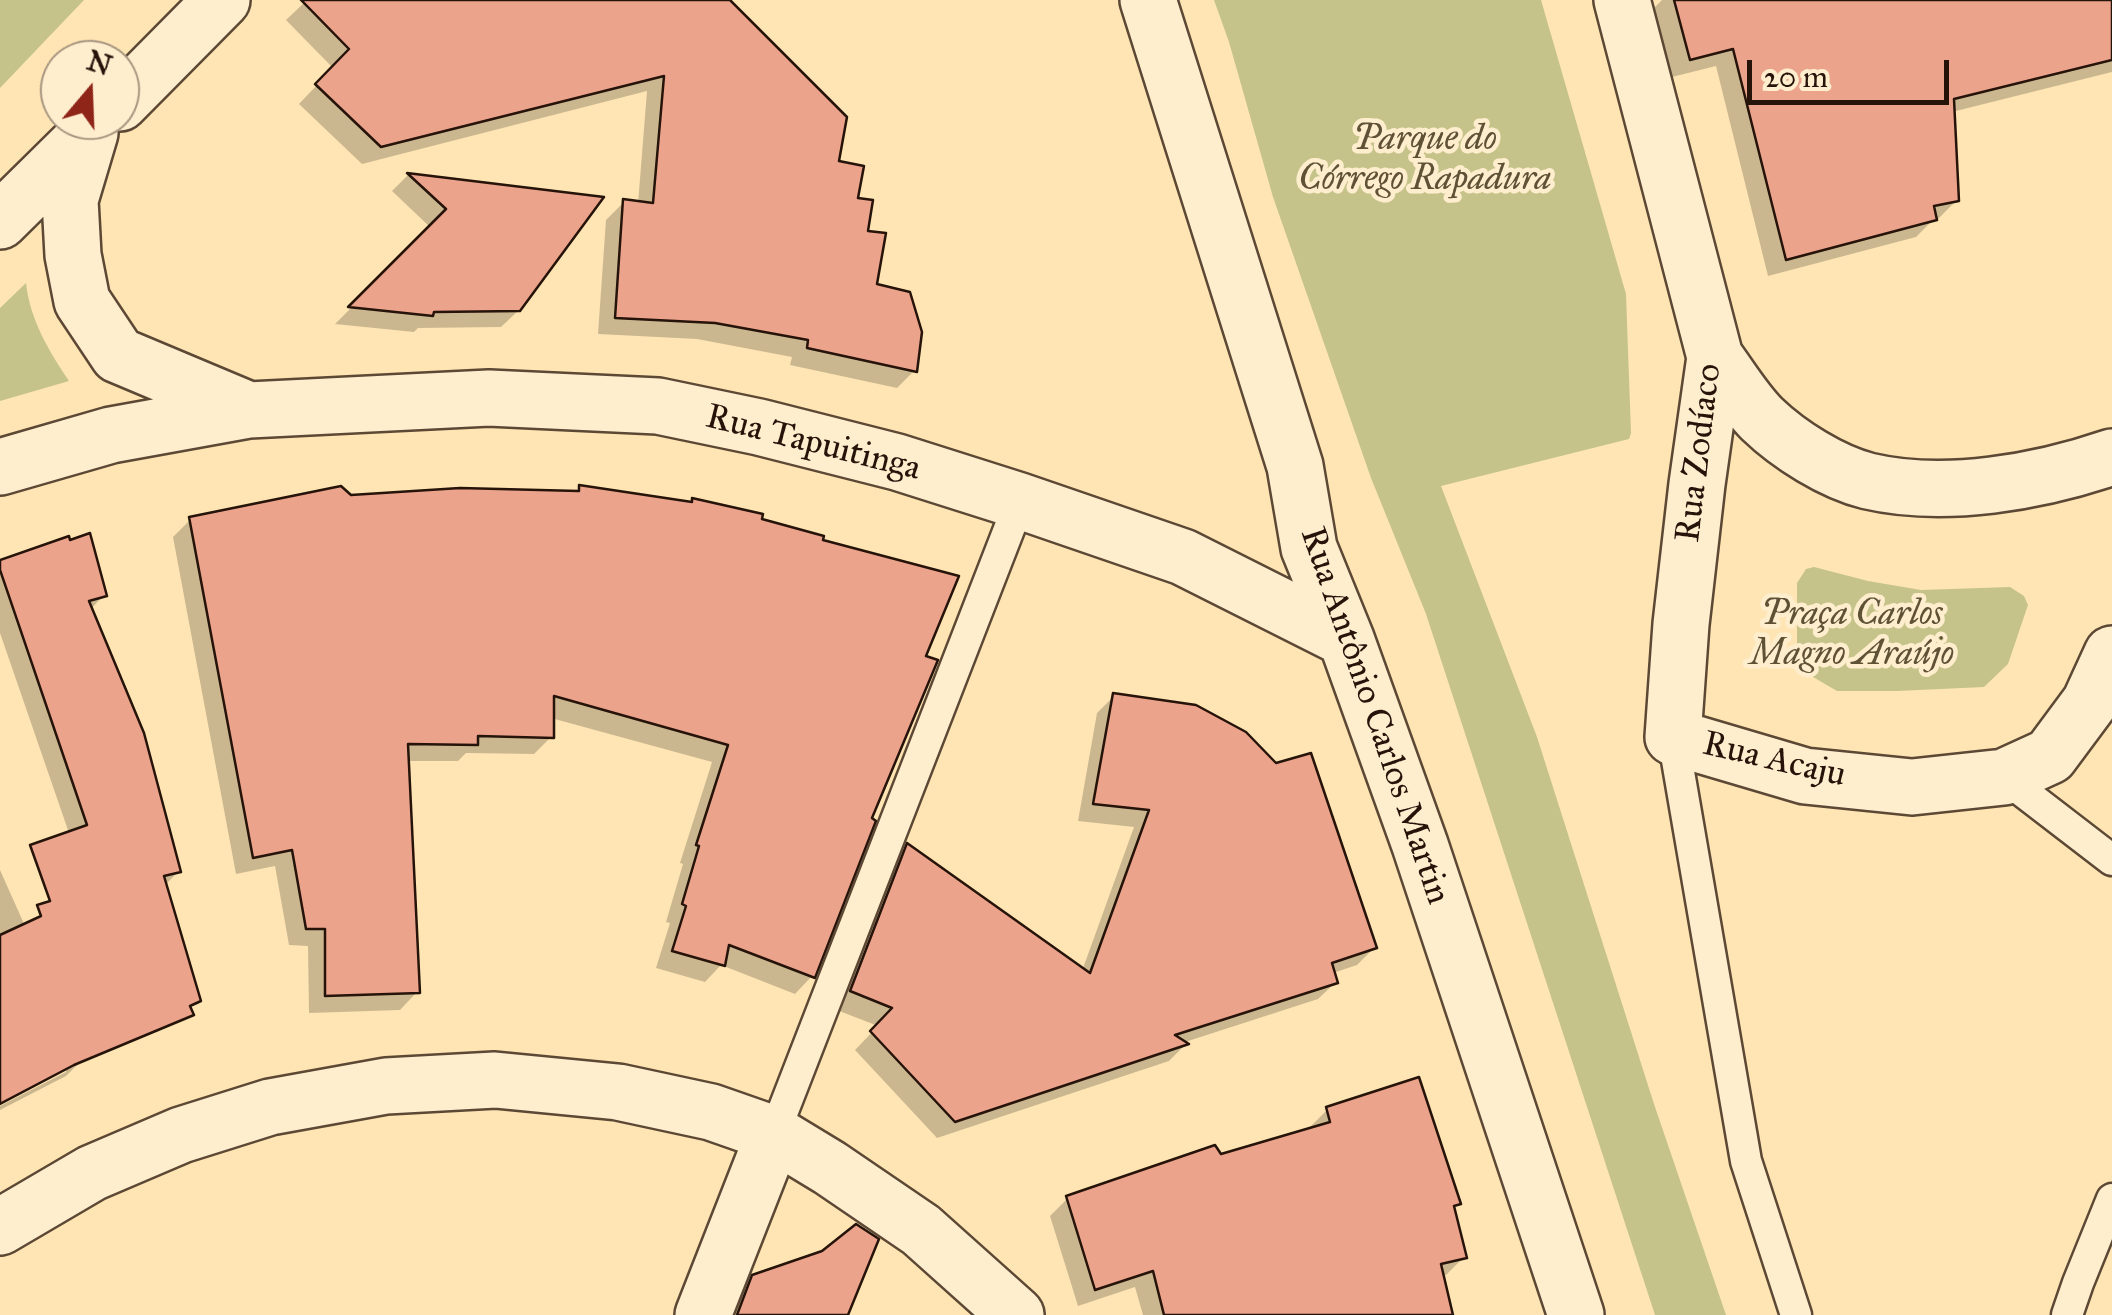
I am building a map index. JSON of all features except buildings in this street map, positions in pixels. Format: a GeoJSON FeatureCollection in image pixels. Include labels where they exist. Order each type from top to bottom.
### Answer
{"type":"FeatureCollection","features":[{"type":"Feature","properties":{"kind":"street"},"geometry":{"type":"LineString","coordinates":[[140,83],[222,0]]}},
{"type":"Feature","properties":{"kind":"street","name":"Rua Antônio Carlos Martin"},"geometry":{"type":"LineString","coordinates":[[1148,0],[1296,466],[1309,548],[1346,638],[1420,845],[1576,1315]]}},
{"type":"Feature","properties":{"kind":"street","name":"Rua Zodíaco"},"geometry":{"type":"LineString","coordinates":[[1622,0],[1716,357],[1697,484],[1672,737]]}},
{"type":"Feature","properties":{"kind":"street"},"geometry":{"type":"LineString","coordinates":[[0,220],[82,140]]}},
{"type":"Feature","properties":{"kind":"street","name":"Rua Tapuitinga"},"geometry":{"type":"LineString","coordinates":[[95,140],[70,200],[73,255],[82,301],[118,355],[249,410]]}},
{"type":"Feature","properties":{"kind":"street"},"geometry":{"type":"LineString","coordinates":[[1716,357],[1762,418],[1810,456],[1866,480],[1920,488],[1991,485],[2070,471],[2112,456]]}},
{"type":"Feature","properties":{"kind":"street","name":"Rua Tapuitinga"},"geometry":{"type":"LineString","coordinates":[[0,467],[111,435],[249,410],[489,398],[658,406],[897,462],[1020,501],[1183,557],[1346,638]]}},
{"type":"Feature","properties":{"kind":"street","name":"Rua Acaju"},"geometry":{"type":"LineString","coordinates":[[1672,737],[1805,776],[1912,787],[2004,777],[2050,756],[2090,702],[2112,654]]}},
{"type":"Feature","properties":{"kind":"street"},"geometry":{"type":"LineString","coordinates":[[0,1227],[92,1173],[181,1135],[270,1107],[386,1086],[495,1080],[618,1092],[710,1112],[774,1134],[920,1230],[1016,1315]]}},
{"type":"Feature","properties":{"kind":"street"},"geometry":{"type":"LineString","coordinates":[[703,1315],[774,1134]]}},
{"type":"Feature","properties":{"kind":"lane"},"geometry":{"type":"LineString","coordinates":[[774,1134],[1020,501]]}},
{"type":"Feature","properties":{"kind":"lane"},"geometry":{"type":"LineString","coordinates":[[1672,737],[1746,1161],[1796,1315]]}},
{"type":"Feature","properties":{"kind":"lane"},"geometry":{"type":"LineString","coordinates":[[2004,777],[2112,860]]}},
{"type":"Feature","properties":{"kind":"lane"},"geometry":{"type":"LineString","coordinates":[[2067,1315],[2112,1200]]}},
{"type":"Feature","properties":{"kind":"green space"},"geometry":{"type":"Polygon","coordinates":[[[0,0],[84,0],[46,40],[40,40],[40,46],[0,88],[0,0]]]}},
{"type":"Feature","properties":{"kind":"green space","name":"Parque do Córrego Rapadura"},"geometry":{"type":"Polygon","coordinates":[[[1214,0],[1541,0],[1626,294],[1631,433],[1629,439],[1441,486],[1537,737],[1726,1315],[1655,1315],[1426,614],[1371,478],[1273,197],[1214,0]]]}},
{"type":"Feature","properties":{"kind":"green space"},"geometry":{"type":"Polygon","coordinates":[[[26,283],[36,322],[69,381],[0,401],[0,308],[26,283]]]}},
{"type":"Feature","properties":{"kind":"green space","name":"Praça Carlos Magno Araújo"},"geometry":{"type":"Polygon","coordinates":[[[1814,567],[1921,590],[2010,587],[2024,596],[2028,605],[2008,664],[1984,687],[1837,691],[1808,674],[1797,654],[1797,583],[1806,569],[1814,567]]]}}]}
